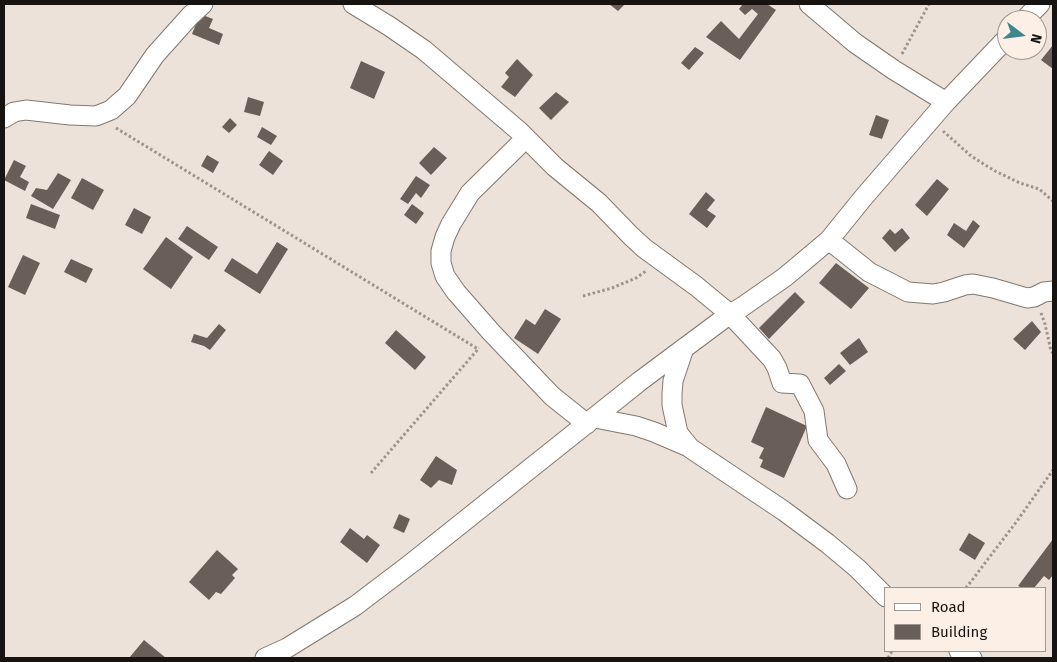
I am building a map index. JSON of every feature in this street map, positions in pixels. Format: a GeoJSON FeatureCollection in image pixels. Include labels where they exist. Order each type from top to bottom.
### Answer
{"type":"FeatureCollection","features":[{"type":"Feature","properties":{"kind":"street"},"geometry":{"type":"LineString","coordinates":[[4,118],[14,112],[26,110],[70,116],[96,116],[112,110],[127,96],[155,55],[202,4]]}},
{"type":"Feature","properties":{"kind":"street"},"geometry":{"type":"LineString","coordinates":[[353,4],[424,50],[526,138],[555,167],[598,203],[631,236],[730,314],[772,359],[782,383],[800,384],[814,412],[818,440],[836,464],[847,489]]}},
{"type":"Feature","properties":{"kind":"street"},"geometry":{"type":"LineString","coordinates":[[809,4],[855,43],[946,102]]}},
{"type":"Feature","properties":{"kind":"street"},"geometry":{"type":"LineString","coordinates":[[265,658],[287,648],[355,606],[640,381],[730,314],[784,277],[829,240],[930,120],[997,48]]}},
{"type":"Feature","properties":{"kind":"street"},"geometry":{"type":"LineString","coordinates":[[526,138],[470,193],[451,224],[445,238],[441,263],[445,276],[456,292],[552,396],[591,421],[636,426],[690,448],[806,526],[857,568],[884,595]]}},
{"type":"Feature","properties":{"kind":"street"},"geometry":{"type":"LineString","coordinates":[[829,240],[869,272],[908,292],[933,294],[973,284],[1027,298],[1053,291]]}},
{"type":"Feature","properties":{"kind":"street"},"geometry":{"type":"LineString","coordinates":[[684,348],[673,381],[672,405],[678,433],[690,448]]}},
{"type":"Feature","properties":{"kind":"street"},"geometry":{"type":"LineString","coordinates":[[960,652],[972,658]]}},
{"type":"Feature","properties":{"kind":"path"},"geometry":{"type":"LineString","coordinates":[[894,70],[929,4]]}},
{"type":"Feature","properties":{"kind":"path"},"geometry":{"type":"LineString","coordinates":[[96,116],[478,349]]}},
{"type":"Feature","properties":{"kind":"path"},"geometry":{"type":"LineString","coordinates":[[930,120],[970,156],[995,171],[1038,189],[1053,201]]}},
{"type":"Feature","properties":{"kind":"path"},"geometry":{"type":"LineString","coordinates":[[583,296],[612,288],[636,278],[661,260]]}},
{"type":"Feature","properties":{"kind":"path"},"geometry":{"type":"LineString","coordinates":[[1034,297],[1045,324],[1050,348],[1053,353]]}},
{"type":"Feature","properties":{"kind":"path"},"geometry":{"type":"LineString","coordinates":[[371,474],[491,332]]}},
{"type":"Feature","properties":{"kind":"path"},"geometry":{"type":"LineString","coordinates":[[967,587],[1053,470]]}},
{"type":"Feature","properties":{"kind":"building"},"geometry":{"type":"Polygon","coordinates":[[[609,4],[625,4],[618,11],[609,4]]]}},
{"type":"Feature","properties":{"kind":"building"},"geometry":{"type":"Polygon","coordinates":[[[743,4],[767,4],[776,10],[740,60],[706,37],[721,21],[739,39],[758,14],[752,9],[745,15],[739,9],[743,4]]]}},
{"type":"Feature","properties":{"kind":"building"},"geometry":{"type":"Polygon","coordinates":[[[200,14],[213,19],[209,28],[223,34],[219,45],[192,34],[200,14]]]}},
{"type":"Feature","properties":{"kind":"building"},"geometry":{"type":"Polygon","coordinates":[[[1053,45],[1053,69],[1041,60],[1047,60],[1047,52],[1053,45]]]}},
{"type":"Feature","properties":{"kind":"building"},"geometry":{"type":"Polygon","coordinates":[[[695,47],[704,53],[689,70],[681,63],[695,47]]]}},
{"type":"Feature","properties":{"kind":"building"},"geometry":{"type":"Polygon","coordinates":[[[517,59],[533,75],[515,97],[501,87],[509,77],[505,73],[517,59]]]}},
{"type":"Feature","properties":{"kind":"building"},"geometry":{"type":"Polygon","coordinates":[[[361,61],[385,72],[374,99],[350,88],[361,61]]]}},
{"type":"Feature","properties":{"kind":"building"},"geometry":{"type":"Polygon","coordinates":[[[556,92],[569,102],[551,120],[539,108],[556,92]]]}},
{"type":"Feature","properties":{"kind":"building"},"geometry":{"type":"Polygon","coordinates":[[[248,97],[264,102],[260,116],[244,112],[248,97]]]}},
{"type":"Feature","properties":{"kind":"building"},"geometry":{"type":"Polygon","coordinates":[[[876,115],[889,120],[882,139],[869,135],[876,115]]]}},
{"type":"Feature","properties":{"kind":"building"},"geometry":{"type":"Polygon","coordinates":[[[230,118],[237,125],[229,133],[222,127],[230,118]]]}},
{"type":"Feature","properties":{"kind":"building"},"geometry":{"type":"Polygon","coordinates":[[[262,127],[277,136],[271,145],[257,137],[262,127]]]}},
{"type":"Feature","properties":{"kind":"building"},"geometry":{"type":"Polygon","coordinates":[[[434,147],[447,158],[431,175],[419,163],[434,147]]]}},
{"type":"Feature","properties":{"kind":"building"},"geometry":{"type":"Polygon","coordinates":[[[269,151],[283,161],[273,175],[259,165],[269,151]]]}},
{"type":"Feature","properties":{"kind":"building"},"geometry":{"type":"Polygon","coordinates":[[[207,155],[219,162],[213,173],[201,166],[207,155]]]}},
{"type":"Feature","properties":{"kind":"building"},"geometry":{"type":"Polygon","coordinates":[[[14,160],[26,166],[20,177],[29,182],[25,191],[4,180],[14,160]]]}},
{"type":"Feature","properties":{"kind":"building"},"geometry":{"type":"Polygon","coordinates":[[[58,173],[71,180],[53,209],[31,196],[36,188],[47,190],[58,173]]]}},
{"type":"Feature","properties":{"kind":"building"},"geometry":{"type":"Polygon","coordinates":[[[416,176],[430,185],[421,198],[416,193],[408,204],[400,199],[416,176]]]}},
{"type":"Feature","properties":{"kind":"building"},"geometry":{"type":"Polygon","coordinates":[[[82,178],[104,190],[93,210],[71,198],[82,178]]]}},
{"type":"Feature","properties":{"kind":"building"},"geometry":{"type":"Polygon","coordinates":[[[937,179],[949,189],[927,216],[915,205],[937,179]]]}},
{"type":"Feature","properties":{"kind":"building"},"geometry":{"type":"Polygon","coordinates":[[[706,192],[715,200],[707,210],[716,216],[707,228],[689,214],[706,192]]]}},
{"type":"Feature","properties":{"kind":"building"},"geometry":{"type":"Polygon","coordinates":[[[31,204],[60,215],[55,229],[26,218],[31,204]]]}},
{"type":"Feature","properties":{"kind":"building"},"geometry":{"type":"Polygon","coordinates":[[[412,204],[424,213],[416,224],[404,215],[412,204]]]}},
{"type":"Feature","properties":{"kind":"building"},"geometry":{"type":"Polygon","coordinates":[[[134,208],[151,217],[142,234],[125,225],[134,208]]]}},
{"type":"Feature","properties":{"kind":"building"},"geometry":{"type":"Polygon","coordinates":[[[973,220],[980,226],[964,248],[947,235],[954,223],[966,231],[973,220]]]}},
{"type":"Feature","properties":{"kind":"building"},"geometry":{"type":"Polygon","coordinates":[[[187,226],[218,247],[209,260],[178,239],[187,226]]]}},
{"type":"Feature","properties":{"kind":"building"},"geometry":{"type":"Polygon","coordinates":[[[902,228],[910,238],[895,252],[882,238],[890,229],[895,234],[902,228]]]}},
{"type":"Feature","properties":{"kind":"building"},"geometry":{"type":"Polygon","coordinates":[[[166,237],[193,257],[171,289],[143,269],[166,237]]]}},
{"type":"Feature","properties":{"kind":"building"},"geometry":{"type":"Polygon","coordinates":[[[277,242],[288,249],[260,294],[224,271],[232,258],[257,274],[277,242]]]}},
{"type":"Feature","properties":{"kind":"building"},"geometry":{"type":"Polygon","coordinates":[[[23,255],[40,263],[25,295],[8,287],[23,255]]]}},
{"type":"Feature","properties":{"kind":"building"},"geometry":{"type":"Polygon","coordinates":[[[71,259],[93,269],[86,283],[64,272],[71,259]]]}},
{"type":"Feature","properties":{"kind":"building"},"geometry":{"type":"Polygon","coordinates":[[[836,263],[869,288],[851,309],[819,283],[836,263]]]}},
{"type":"Feature","properties":{"kind":"building"},"geometry":{"type":"Polygon","coordinates":[[[795,292],[805,302],[769,339],[759,328],[795,292]]]}},
{"type":"Feature","properties":{"kind":"building"},"geometry":{"type":"Polygon","coordinates":[[[545,309],[561,319],[538,354],[514,338],[526,319],[535,325],[545,309]]]}},
{"type":"Feature","properties":{"kind":"building"},"geometry":{"type":"Polygon","coordinates":[[[1032,321],[1041,332],[1025,350],[1013,339],[1032,321]]]}},
{"type":"Feature","properties":{"kind":"building"},"geometry":{"type":"Polygon","coordinates":[[[219,324],[226,330],[210,350],[191,342],[194,334],[207,338],[219,324]]]}},
{"type":"Feature","properties":{"kind":"building"},"geometry":{"type":"Polygon","coordinates":[[[396,330],[426,357],[415,370],[385,343],[396,330]]]}},
{"type":"Feature","properties":{"kind":"building"},"geometry":{"type":"Polygon","coordinates":[[[859,338],[868,352],[850,365],[840,353],[859,338]]]}},
{"type":"Feature","properties":{"kind":"building"},"geometry":{"type":"Polygon","coordinates":[[[839,364],[846,371],[830,385],[824,378],[839,364]]]}},
{"type":"Feature","properties":{"kind":"building"},"geometry":{"type":"Polygon","coordinates":[[[766,407],[807,426],[784,478],[760,467],[763,460],[759,458],[764,448],[751,442],[766,407]]]}},
{"type":"Feature","properties":{"kind":"building"},"geometry":{"type":"Polygon","coordinates":[[[436,456],[457,470],[452,485],[439,480],[431,488],[420,480],[436,456]]]}},
{"type":"Feature","properties":{"kind":"building"},"geometry":{"type":"Polygon","coordinates":[[[399,514],[410,519],[404,533],[393,528],[399,514]]]}},
{"type":"Feature","properties":{"kind":"building"},"geometry":{"type":"Polygon","coordinates":[[[350,528],[364,539],[367,535],[380,545],[367,563],[340,542],[350,528]]]}},
{"type":"Feature","properties":{"kind":"building"},"geometry":{"type":"Polygon","coordinates":[[[969,533],[985,543],[975,560],[959,550],[969,533]]]}},
{"type":"Feature","properties":{"kind":"building"},"geometry":{"type":"Polygon","coordinates":[[[1053,539],[1053,575],[1049,580],[1044,576],[1035,587],[1018,586],[1053,539]]]}},
{"type":"Feature","properties":{"kind":"building"},"geometry":{"type":"Polygon","coordinates":[[[217,550],[238,569],[232,575],[235,578],[221,594],[216,592],[209,600],[189,582],[217,550]]]}},
{"type":"Feature","properties":{"kind":"building"},"geometry":{"type":"Polygon","coordinates":[[[144,640],[166,658],[129,658],[144,640]]]}}]}
